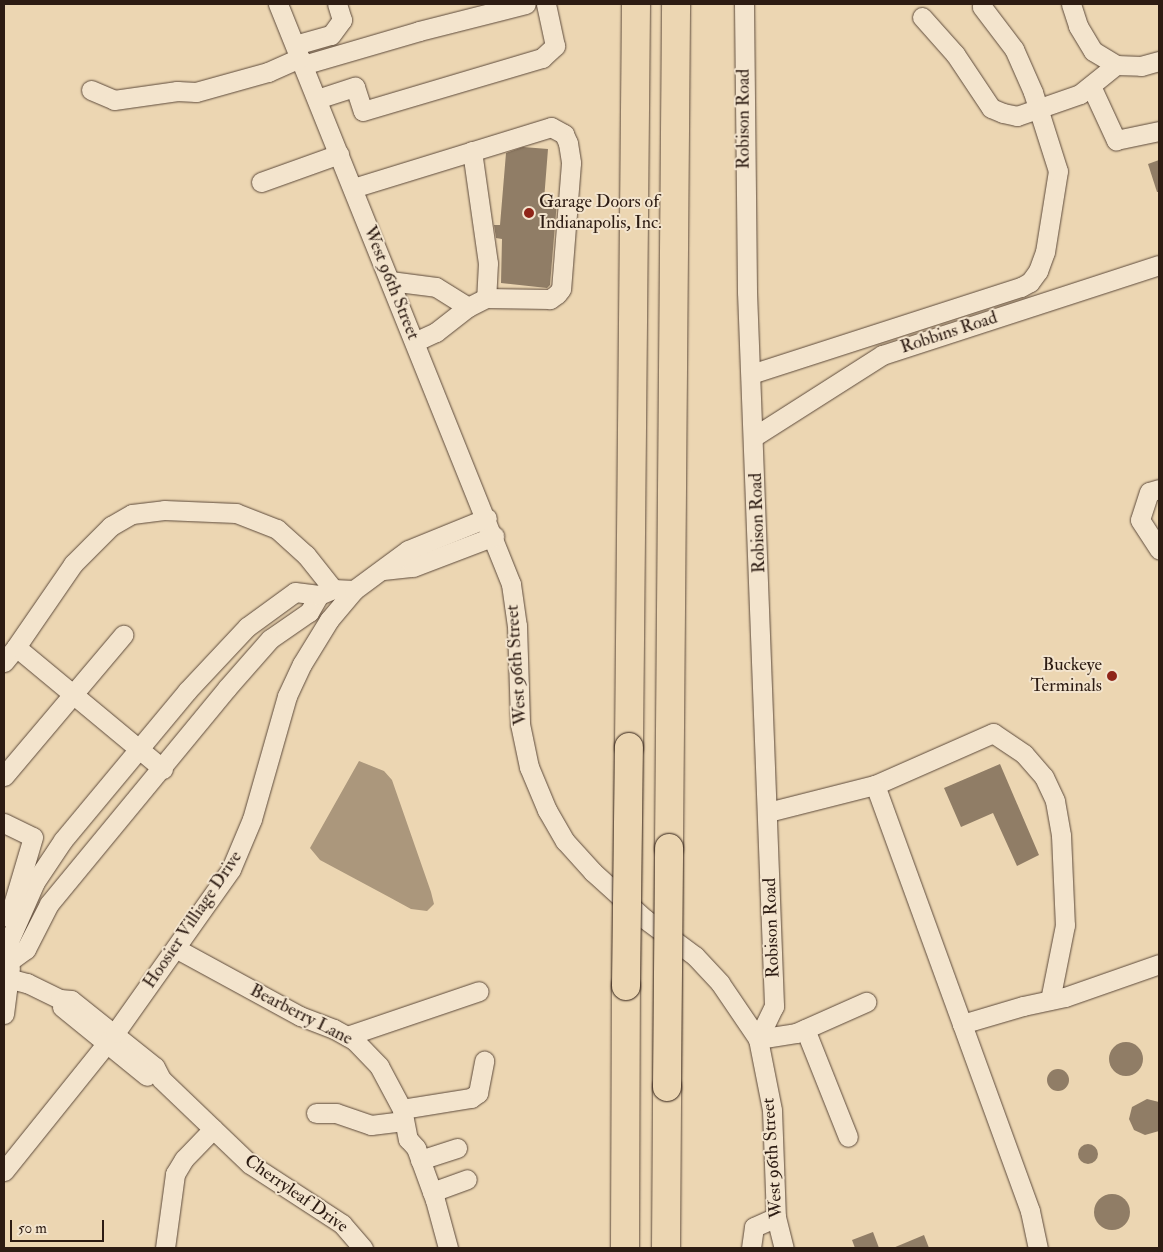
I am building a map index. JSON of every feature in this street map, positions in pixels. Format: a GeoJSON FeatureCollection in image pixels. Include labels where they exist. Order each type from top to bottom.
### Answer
{"type":"FeatureCollection","features":[{"type":"Feature","properties":{"kind":"highway"},"geometry":{"type":"LineString","coordinates":[[625,1248],[636,4]]}},
{"type":"Feature","properties":{"kind":"highway"},"geometry":{"type":"LineString","coordinates":[[666,1248],[676,4]]}},
{"type":"Feature","properties":{"kind":"street","name":"West 96th Street"},"geometry":{"type":"LineString","coordinates":[[278,4],[487,518],[511,584],[518,626],[520,724],[529,767],[547,810],[565,841],[593,872],[645,919],[695,956],[720,983],[758,1039],[772,1110],[776,1217],[784,1248]]}},
{"type":"Feature","properties":{"kind":"street"},"geometry":{"type":"LineString","coordinates":[[91,90],[114,100],[178,91],[196,92],[268,72],[300,56],[321,38],[331,36],[342,20],[337,4]]}},
{"type":"Feature","properties":{"kind":"street"},"geometry":{"type":"LineString","coordinates":[[300,56],[327,58],[526,4]]}},
{"type":"Feature","properties":{"kind":"street"},"geometry":{"type":"LineString","coordinates":[[317,99],[355,87],[363,111],[542,58],[555,46],[546,4]]}},
{"type":"Feature","properties":{"kind":"street","name":"Robison Road"},"geometry":{"type":"LineString","coordinates":[[744,4],[745,213],[774,1006],[758,1039]]}},
{"type":"Feature","properties":{"kind":"street"},"geometry":{"type":"LineString","coordinates":[[1071,4],[1078,26],[1093,51],[1116,65],[1141,66],[1159,61]]}},
{"type":"Feature","properties":{"kind":"street"},"geometry":{"type":"LineString","coordinates":[[751,374],[1030,282],[1045,252],[1058,183],[1055,158],[1039,110],[1014,49],[982,7]]}},
{"type":"Feature","properties":{"kind":"street"},"geometry":{"type":"LineString","coordinates":[[922,17],[955,54],[991,108],[1017,116],[1039,110],[1091,86],[1116,65]]}},
{"type":"Feature","properties":{"kind":"street"},"geometry":{"type":"LineString","coordinates":[[321,38],[327,58]]}},
{"type":"Feature","properties":{"kind":"street"},"geometry":{"type":"LineString","coordinates":[[1091,86],[1116,140],[1159,131]]}},
{"type":"Feature","properties":{"kind":"street"},"geometry":{"type":"LineString","coordinates":[[353,188],[551,127],[564,134],[572,163],[561,288],[550,299],[486,298],[468,307],[436,332],[415,342]]}},
{"type":"Feature","properties":{"kind":"street"},"geometry":{"type":"LineString","coordinates":[[472,152],[488,262],[486,298]]}},
{"type":"Feature","properties":{"kind":"street"},"geometry":{"type":"LineString","coordinates":[[261,182],[339,154]]}},
{"type":"Feature","properties":{"kind":"street","name":"Robbins Road"},"geometry":{"type":"LineString","coordinates":[[754,436],[882,355],[1159,265]]}},
{"type":"Feature","properties":{"kind":"street"},"geometry":{"type":"LineString","coordinates":[[390,281],[436,287],[468,307]]}},
{"type":"Feature","properties":{"kind":"street"},"geometry":{"type":"LineString","coordinates":[[1159,488],[1149,492],[1140,520],[1159,550]]}},
{"type":"Feature","properties":{"kind":"street"},"geometry":{"type":"LineString","coordinates":[[4,662],[73,564],[111,526],[132,514],[164,510],[236,514],[277,529],[306,555],[326,592]]}},
{"type":"Feature","properties":{"kind":"street","name":"Hoosier Villiage Drive"},"geometry":{"type":"LineString","coordinates":[[4,1171],[110,1039],[177,949],[231,869],[246,840],[287,696],[302,664],[329,620],[354,590],[408,550],[487,518]]}},
{"type":"Feature","properties":{"kind":"street"},"geometry":{"type":"LineString","coordinates":[[382,570],[413,567],[494,536]]}},
{"type":"Feature","properties":{"kind":"street"},"geometry":{"type":"LineString","coordinates":[[4,1014],[6,977],[12,959],[9,941],[35,882],[63,840],[140,751],[187,691],[254,621],[295,592],[354,590]]}},
{"type":"Feature","properties":{"kind":"street"},"geometry":{"type":"LineString","coordinates":[[12,959],[26,949],[49,904],[270,639],[310,612],[326,592]]}},
{"type":"Feature","properties":{"kind":"street"},"geometry":{"type":"LineString","coordinates":[[4,776],[123,635]]}},
{"type":"Feature","properties":{"kind":"street"},"geometry":{"type":"LineString","coordinates":[[16,647],[163,769]]}},
{"type":"Feature","properties":{"kind":"street"},"geometry":{"type":"LineString","coordinates":[[768,812],[875,785],[992,733],[1024,754],[1044,777],[1055,801],[1061,835],[1065,925],[1050,1000]]}},
{"type":"Feature","properties":{"kind":"street"},"geometry":{"type":"LineString","coordinates":[[875,785],[1030,1211],[1038,1248]]}},
{"type":"Feature","properties":{"kind":"street"},"geometry":{"type":"LineString","coordinates":[[4,823],[33,837],[4,928]]}},
{"type":"Feature","properties":{"kind":"street","name":"Bearberry Lane"},"geometry":{"type":"LineString","coordinates":[[177,949],[300,1016],[347,1036],[379,1066],[403,1115],[408,1139],[420,1160],[432,1192],[448,1248]]}},
{"type":"Feature","properties":{"kind":"street"},"geometry":{"type":"LineString","coordinates":[[962,1024],[1050,1000],[1159,964]]}},
{"type":"Feature","properties":{"kind":"street","name":"Cherryleaf Drive"},"geometry":{"type":"LineString","coordinates":[[6,977],[60,999],[71,1000],[110,1039],[155,1067],[161,1078],[260,1172],[342,1224],[363,1248]]}},
{"type":"Feature","properties":{"kind":"street"},"geometry":{"type":"LineString","coordinates":[[347,1036],[479,991]]}},
{"type":"Feature","properties":{"kind":"street"},"geometry":{"type":"LineString","coordinates":[[758,1039],[805,1029],[866,1002]]}},
{"type":"Feature","properties":{"kind":"street"},"geometry":{"type":"LineString","coordinates":[[805,1029],[848,1137]]}},
{"type":"Feature","properties":{"kind":"street"},"geometry":{"type":"LineString","coordinates":[[316,1113],[336,1113],[371,1125],[470,1098],[478,1094],[484,1061]]}},
{"type":"Feature","properties":{"kind":"street"},"geometry":{"type":"LineString","coordinates":[[165,1248],[175,1174],[184,1158],[213,1129]]}},
{"type":"Feature","properties":{"kind":"street"},"geometry":{"type":"LineString","coordinates":[[420,1160],[456,1148]]}},
{"type":"Feature","properties":{"kind":"street"},"geometry":{"type":"LineString","coordinates":[[432,1192],[467,1179]]}},
{"type":"Feature","properties":{"kind":"street"},"geometry":{"type":"LineString","coordinates":[[751,1248],[754,1227],[776,1217]]}},
{"type":"Feature","properties":{"kind":"shaded area"},"geometry":{"type":"Polygon","coordinates":[[[359,761],[384,771],[392,780],[431,892],[434,904],[427,911],[411,909],[320,860],[310,848],[359,761]]]}},
{"type":"Feature","properties":{"kind":"building","name":"Garage Doors of Indianapolis, Inc."},"geometry":{"type":"Polygon","coordinates":[[[523,147],[548,149],[544,200],[557,201],[550,285],[547,288],[501,283],[502,239],[496,238],[494,225],[500,225],[506,153],[523,147]]]}},
{"type":"Feature","properties":{"kind":"building"},"geometry":{"type":"Polygon","coordinates":[[[1159,160],[1159,192],[1157,192],[1148,164],[1159,160]]]}},
{"type":"Feature","properties":{"kind":"building"},"geometry":{"type":"Polygon","coordinates":[[[1000,764],[1039,855],[1017,866],[993,813],[961,827],[944,788],[1000,764]]]}},
{"type":"Feature","properties":{"kind":"building"},"geometry":{"type":"Polygon","coordinates":[[[1126,1042],[1133,1043],[1138,1047],[1142,1052],[1142,1066],[1138,1071],[1133,1075],[1126,1076],[1119,1075],[1114,1071],[1110,1066],[1109,1059],[1110,1052],[1114,1047],[1119,1043],[1126,1042]]]}},
{"type":"Feature","properties":{"kind":"building"},"geometry":{"type":"Polygon","coordinates":[[[1058,1069],[1068,1076],[1069,1080],[1062,1090],[1058,1091],[1048,1084],[1047,1080],[1054,1070],[1058,1069]]]}},
{"type":"Feature","properties":{"kind":"building"},"geometry":{"type":"Polygon","coordinates":[[[1147,1099],[1159,1102],[1159,1131],[1145,1135],[1134,1130],[1129,1119],[1132,1107],[1147,1099]]]}},
{"type":"Feature","properties":{"kind":"building"},"geometry":{"type":"Polygon","coordinates":[[[1088,1144],[1095,1147],[1098,1154],[1095,1161],[1088,1164],[1081,1161],[1078,1154],[1081,1147],[1088,1144]]]}},
{"type":"Feature","properties":{"kind":"building"},"geometry":{"type":"Polygon","coordinates":[[[1112,1194],[1124,1200],[1130,1212],[1124,1224],[1112,1230],[1100,1224],[1094,1212],[1100,1200],[1112,1194]]]}},
{"type":"Feature","properties":{"kind":"building"},"geometry":{"type":"Polygon","coordinates":[[[873,1232],[879,1248],[855,1248],[852,1240],[873,1232]]]}},
{"type":"Feature","properties":{"kind":"building"},"geometry":{"type":"Polygon","coordinates":[[[924,1235],[929,1248],[893,1248],[924,1235]]]}},
{"type":"Feature","properties":{"kind":"place","name":"Garage Doors of Indianapolis, Inc."},"geometry":{"type":"Point","coordinates":[529,213]}},
{"type":"Feature","properties":{"kind":"place","name":"Buckeye Terminals"},"geometry":{"type":"Point","coordinates":[1112,676]}}]}
